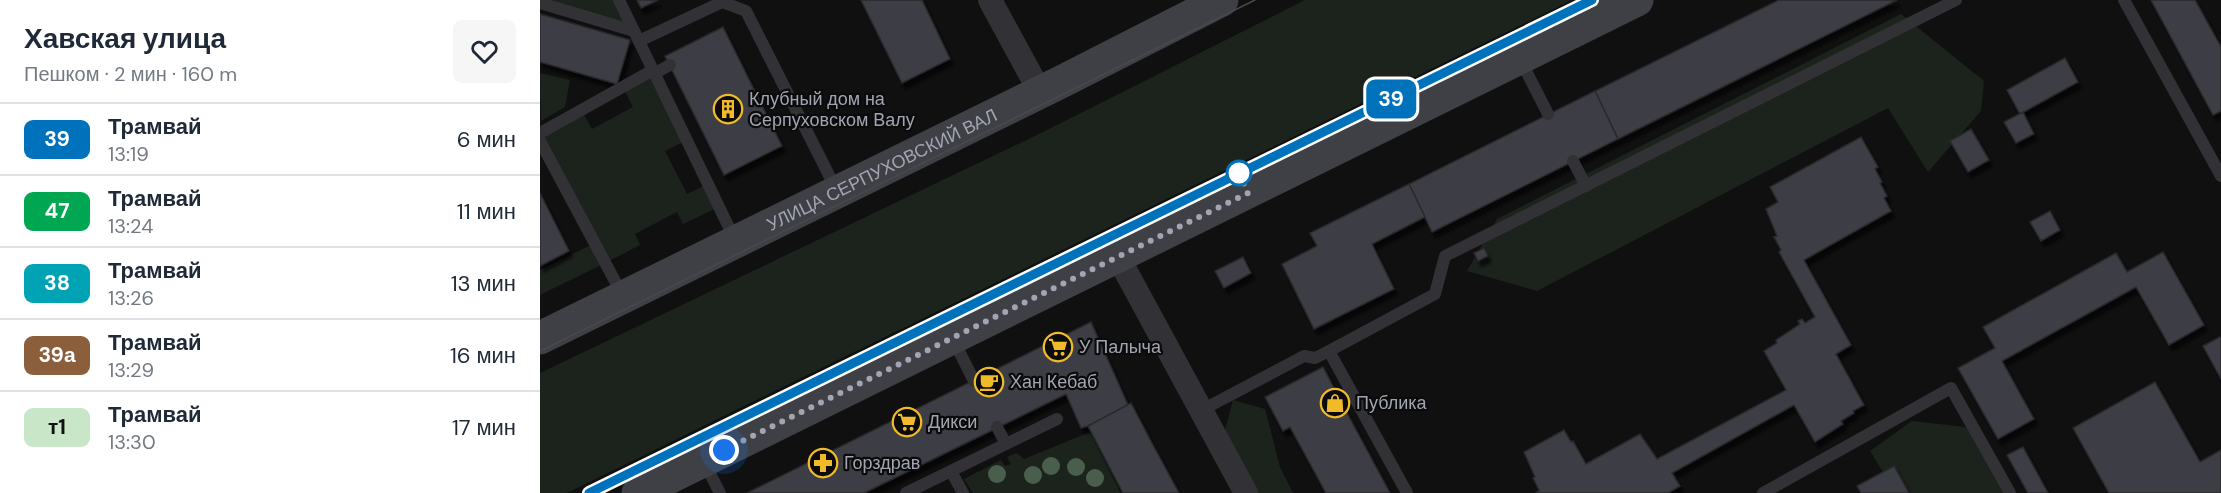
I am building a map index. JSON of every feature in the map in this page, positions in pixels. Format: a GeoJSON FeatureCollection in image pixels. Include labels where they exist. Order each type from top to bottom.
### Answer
{"type":"FeatureCollection","features":[{"type":"Feature","properties":{"kind":"main road","name":"УЛИЦА СЕРПУХОВСКИЙ ВАЛ"},"geometry":{"type":"LineString","coordinates":[[540,338],[1222,0]]}},
{"type":"Feature","properties":{"kind":"main road"},"geometry":{"type":"LineString","coordinates":[[638,493],[1637,0]]}},
{"type":"Feature","properties":{"kind":"street"},"geometry":{"type":"LineString","coordinates":[[990,0],[1040,92]]}},
{"type":"Feature","properties":{"kind":"street"},"geometry":{"type":"LineString","coordinates":[[1118,257],[1246,493]]}},
{"type":"Feature","properties":{"kind":"lane"},"geometry":{"type":"LineString","coordinates":[[619,0],[736,242]]}},
{"type":"Feature","properties":{"kind":"lane"},"geometry":{"type":"LineString","coordinates":[[1200,411],[1304,356],[1315,358],[1435,294],[1445,256],[1956,0]]}},
{"type":"Feature","properties":{"kind":"lane"},"geometry":{"type":"LineString","coordinates":[[2124,0],[2221,176]]}},
{"type":"Feature","properties":{"kind":"lane"},"geometry":{"type":"LineString","coordinates":[[540,3],[637,36],[722,2],[746,11],[838,192]]}},
{"type":"Feature","properties":{"kind":"lane"},"geometry":{"type":"LineString","coordinates":[[1519,58],[1548,114]]}},
{"type":"Feature","properties":{"kind":"lane"},"geometry":{"type":"LineString","coordinates":[[540,133],[669,65]]}},
{"type":"Feature","properties":{"kind":"lane"},"geometry":{"type":"LineString","coordinates":[[540,141],[624,297]]}},
{"type":"Feature","properties":{"kind":"lane"},"geometry":{"type":"LineString","coordinates":[[1573,161],[1587,186]]}},
{"type":"Feature","properties":{"kind":"lane"},"geometry":{"type":"LineString","coordinates":[[953,338],[974,381]]}},
{"type":"Feature","properties":{"kind":"lane"},"geometry":{"type":"LineString","coordinates":[[1329,351],[1407,493]]}},
{"type":"Feature","properties":{"kind":"lane"},"geometry":{"type":"LineString","coordinates":[[1763,493],[1951,388],[2010,493]]}},
{"type":"Feature","properties":{"kind":"lane"},"geometry":{"type":"LineString","coordinates":[[906,493],[1057,419]]}},
{"type":"Feature","properties":{"kind":"lane"},"geometry":{"type":"LineString","coordinates":[[997,427],[1005,444]]}},
{"type":"Feature","properties":{"kind":"lane"},"geometry":{"type":"LineString","coordinates":[[704,461],[720,493]]}},
{"type":"Feature","properties":{"kind":"lane"},"geometry":{"type":"LineString","coordinates":[[951,471],[963,493]]}},
{"type":"Feature","properties":{"kind":"lane"},"geometry":{"type":"LineString","coordinates":[[932,480],[938,493]]}},
{"type":"Feature","properties":{"kind":"shaded area"},"geometry":{"type":"Polygon","coordinates":[[[540,0],[617,0],[631,28],[540,0]]]}},
{"type":"Feature","properties":{"kind":"shaded area"},"geometry":{"type":"Polygon","coordinates":[[[1305,0],[1572,0],[567,493],[540,493],[540,373],[1043,132],[1305,0]]]}},
{"type":"Feature","properties":{"kind":"shaded area"},"geometry":{"type":"Polygon","coordinates":[[[1901,14],[1984,81],[1981,111],[1928,172],[1888,108],[1537,291],[1467,271],[1497,219],[1901,14]]]}},
{"type":"Feature","properties":{"kind":"shaded area"},"geometry":{"type":"Polygon","coordinates":[[[540,73],[570,80],[565,107],[541,121],[540,73]]]}},
{"type":"Feature","properties":{"kind":"shaded area"},"geometry":{"type":"Polygon","coordinates":[[[651,76],[685,141],[665,151],[687,194],[706,185],[717,208],[683,224],[677,212],[635,234],[640,245],[609,261],[542,136],[583,113],[592,129],[633,107],[625,91],[651,76]]]}},
{"type":"Feature","properties":{"kind":"shaded area"},"geometry":{"type":"Polygon","coordinates":[[[593,244],[603,264],[540,295],[540,270],[593,244]]]}},
{"type":"Feature","properties":{"kind":"shaded area"},"geometry":{"type":"Polygon","coordinates":[[[1233,400],[1265,409],[1280,467],[1293,493],[1233,493],[1224,434],[1233,400]]]}},
{"type":"Feature","properties":{"kind":"shaded area"},"geometry":{"type":"Polygon","coordinates":[[[1912,421],[1966,427],[2003,493],[1909,493],[1894,466],[1883,472],[1870,451],[1912,421]]]}},
{"type":"Feature","properties":{"kind":"shaded area"},"geometry":{"type":"Polygon","coordinates":[[[1090,432],[1121,493],[973,493],[964,479],[1001,460],[1005,466],[1011,464],[1007,457],[1017,453],[1024,459],[1090,432]]]}},
{"type":"Feature","properties":{"kind":"building"},"geometry":{"type":"Polygon","coordinates":[[[637,0],[658,0],[641,8],[637,0]]]}},
{"type":"Feature","properties":{"kind":"building"},"geometry":{"type":"Polygon","coordinates":[[[861,0],[922,0],[950,59],[902,83],[861,0]]]}},
{"type":"Feature","properties":{"kind":"building"},"geometry":{"type":"Polygon","coordinates":[[[1779,0],[1897,0],[1618,139],[1595,91],[1779,0]]]}},
{"type":"Feature","properties":{"kind":"building"},"geometry":{"type":"Polygon","coordinates":[[[2151,0],[2195,0],[2221,47],[2221,111],[2213,115],[2151,0]]]}},
{"type":"Feature","properties":{"kind":"building"},"geometry":{"type":"Polygon","coordinates":[[[540,14],[630,40],[617,84],[540,62],[540,14]]]}},
{"type":"Feature","properties":{"kind":"building","name":"Клубный дом на Серпуховском Валу"},"geometry":{"type":"Polygon","coordinates":[[[723,27],[782,146],[724,175],[665,56],[723,27]]]}},
{"type":"Feature","properties":{"kind":"building"},"geometry":{"type":"Polygon","coordinates":[[[2065,58],[2078,82],[2020,114],[2007,90],[2065,58]]]}},
{"type":"Feature","properties":{"kind":"building"},"geometry":{"type":"Polygon","coordinates":[[[1595,91],[1618,139],[1432,232],[1409,184],[1595,91]]]}},
{"type":"Feature","properties":{"kind":"building"},"geometry":{"type":"Polygon","coordinates":[[[2023,112],[2034,134],[2016,143],[2004,122],[2023,112]]]}},
{"type":"Feature","properties":{"kind":"building"},"geometry":{"type":"Polygon","coordinates":[[[1971,129],[1989,160],[1968,172],[1950,141],[1971,129]]]}},
{"type":"Feature","properties":{"kind":"building"},"geometry":{"type":"Polygon","coordinates":[[[1861,137],[1878,167],[1875,169],[1887,196],[1884,198],[1891,211],[1804,260],[1851,345],[1836,354],[1864,405],[1841,421],[1843,424],[1815,442],[1794,405],[1672,473],[1680,486],[1668,493],[1536,493],[1539,490],[1524,452],[1564,430],[1586,464],[1640,434],[1657,459],[1786,390],[1764,351],[1800,324],[1798,321],[1802,319],[1805,323],[1815,317],[1779,252],[1781,250],[1774,237],[1777,236],[1766,209],[1778,202],[1770,187],[1861,137]]]}},
{"type":"Feature","properties":{"kind":"building"},"geometry":{"type":"Polygon","coordinates":[[[1409,184],[1425,217],[1372,244],[1394,289],[1314,329],[1282,264],[1317,246],[1310,233],[1409,184]]]}},
{"type":"Feature","properties":{"kind":"building"},"geometry":{"type":"Polygon","coordinates":[[[540,193],[569,251],[540,266],[540,193]]]}},
{"type":"Feature","properties":{"kind":"building"},"geometry":{"type":"Polygon","coordinates":[[[2050,211],[2060,230],[2041,241],[2030,222],[2050,211]]]}},
{"type":"Feature","properties":{"kind":"building"},"geometry":{"type":"Polygon","coordinates":[[[1484,248],[1488,256],[1478,261],[1474,253],[1484,248]]]}},
{"type":"Feature","properties":{"kind":"building"},"geometry":{"type":"Polygon","coordinates":[[[2163,252],[2204,325],[2169,345],[2136,287],[2002,361],[2034,419],[1998,439],[1958,368],[1995,348],[1983,327],[2116,253],[2127,272],[2163,252]]]}},
{"type":"Feature","properties":{"kind":"building"},"geometry":{"type":"Polygon","coordinates":[[[1243,257],[1251,273],[1224,288],[1215,271],[1243,257]]]}},
{"type":"Feature","properties":{"kind":"building"},"geometry":{"type":"Polygon","coordinates":[[[1091,322],[1128,405],[1088,426],[1081,428],[1066,394],[864,493],[747,493],[1091,322]]]}},
{"type":"Feature","properties":{"kind":"building"},"geometry":{"type":"Polygon","coordinates":[[[2221,338],[2221,379],[2203,346],[2221,338]]]}},
{"type":"Feature","properties":{"kind":"building"},"geometry":{"type":"Polygon","coordinates":[[[1323,367],[1390,493],[1326,493],[1290,427],[1283,431],[1265,397],[1323,367]]]}},
{"type":"Feature","properties":{"kind":"building"},"geometry":{"type":"Polygon","coordinates":[[[2155,382],[2200,462],[2221,450],[2221,493],[2109,493],[2073,428],[2155,382]]]}},
{"type":"Feature","properties":{"kind":"building"},"geometry":{"type":"Polygon","coordinates":[[[1131,403],[1179,493],[1123,493],[1088,426],[1131,403]]]}},
{"type":"Feature","properties":{"kind":"building"},"geometry":{"type":"Polygon","coordinates":[[[2023,447],[2048,493],[2028,493],[2007,455],[2023,447]]]}},
{"type":"Feature","properties":{"kind":"building"},"geometry":{"type":"Polygon","coordinates":[[[1894,466],[1909,493],[1861,493],[1857,486],[1894,466]]]}},
{"type":"Feature","properties":{"kind":"tram line"},"geometry":{"type":"LineString","coordinates":[[540,351],[1255,0]]}},
{"type":"Feature","properties":{"kind":"tram line"},"geometry":{"type":"LineString","coordinates":[[589,493],[1592,0]]}},
{"type":"Feature","properties":{"kind":"tram line","name":"39"},"geometry":{"type":"LineString","coordinates":[[589,493],[1592,0]]}},
{"type":"Feature","properties":{"kind":"place","name":"Клубный дом на Серпуховском Валу"},"geometry":{"type":"Point","coordinates":[728,109]}},
{"type":"Feature","properties":{"kind":"place","name":"У Палыча"},"geometry":{"type":"Point","coordinates":[1058,347]}},
{"type":"Feature","properties":{"kind":"place","name":"Хан Кебаб"},"geometry":{"type":"Point","coordinates":[989,382]}},
{"type":"Feature","properties":{"kind":"place","name":"Публика"},"geometry":{"type":"Point","coordinates":[1335,403]}},
{"type":"Feature","properties":{"kind":"place","name":"Дикси"},"geometry":{"type":"Point","coordinates":[907,422]}},
{"type":"Feature","properties":{"kind":"place","name":"Горздрав"},"geometry":{"type":"Point","coordinates":[823,463]}},
{"type":"Feature","properties":{"kind":"route"},"geometry":{"type":"LineString","coordinates":[[724,450],[1248,193],[1239,173]]}}]}
